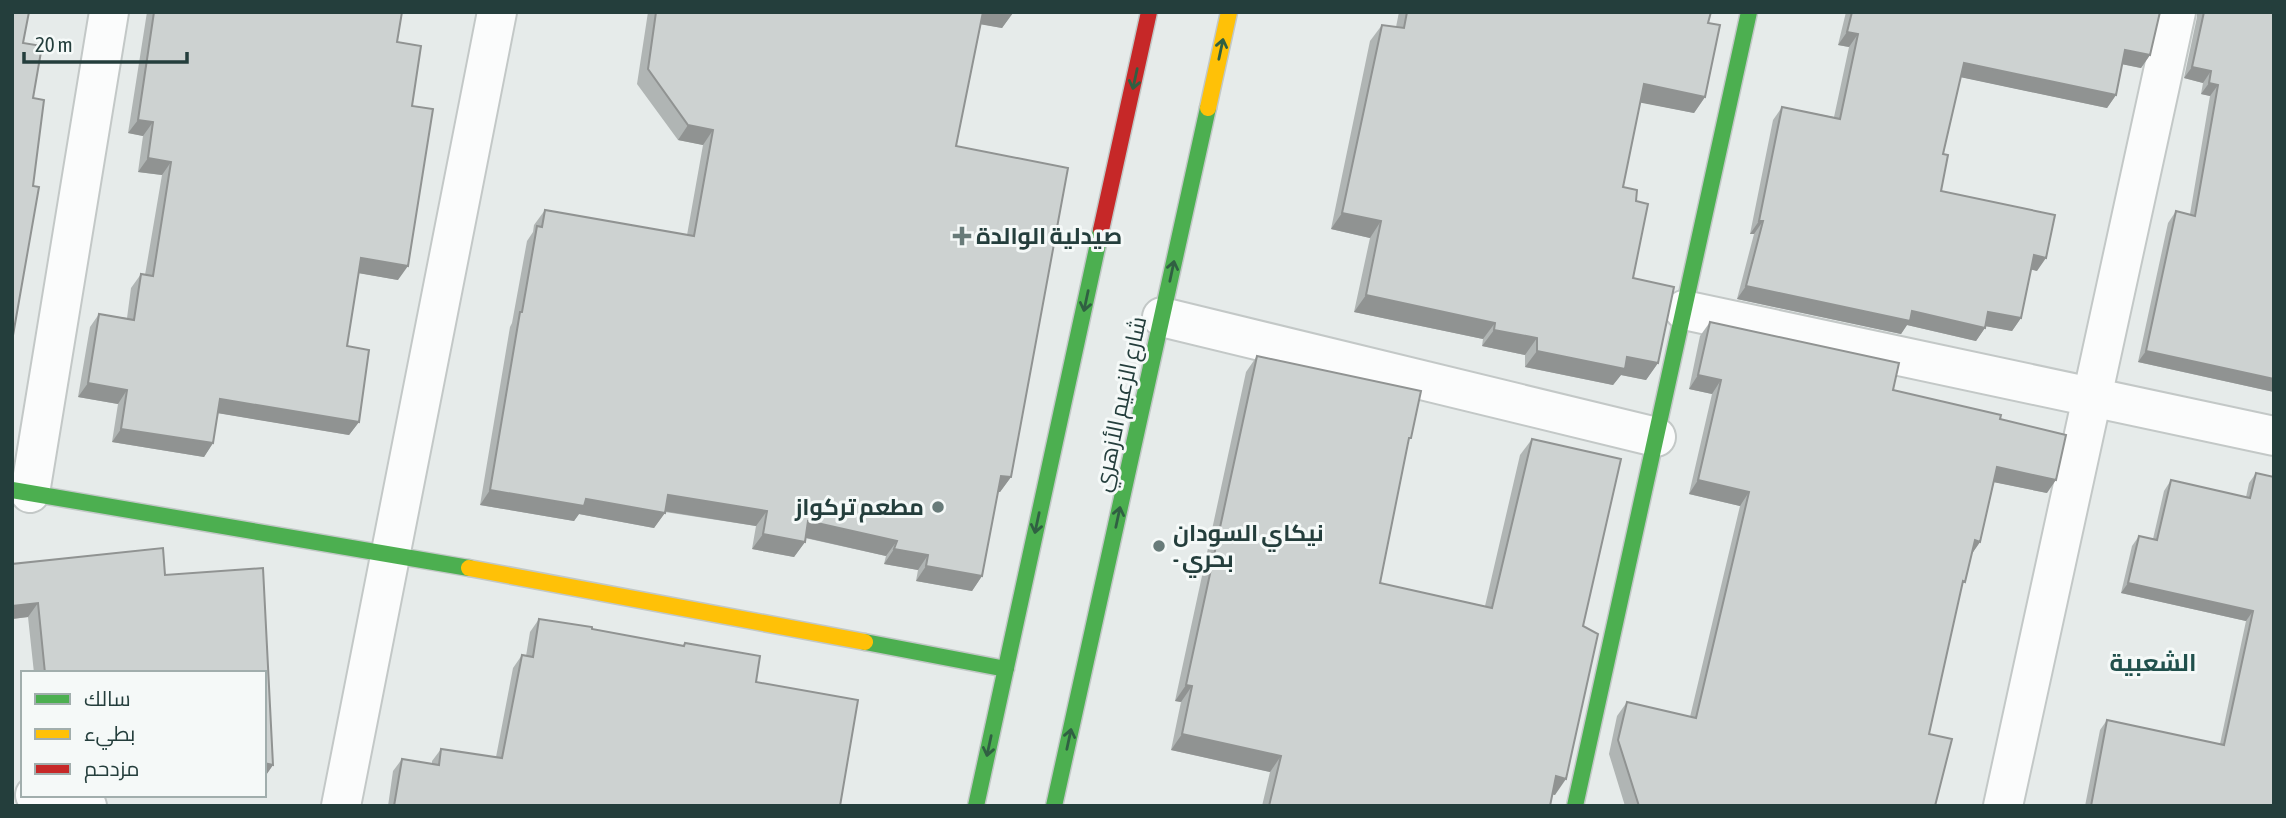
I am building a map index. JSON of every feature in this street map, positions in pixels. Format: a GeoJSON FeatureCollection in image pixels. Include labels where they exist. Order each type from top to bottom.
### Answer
{"type":"FeatureCollection","features":[{"type":"Feature","properties":{"kind":"street"},"geometry":{"type":"LineString","coordinates":[[109,12],[21,492],[392,553],[1006,669]]}},
{"type":"Feature","properties":{"kind":"street"},"geometry":{"type":"LineString","coordinates":[[341,806],[497,12]]}},
{"type":"Feature","properties":{"kind":"street"},"geometry":{"type":"LineString","coordinates":[[976,806],[1149,12]]}},
{"type":"Feature","properties":{"kind":"street","name":"شارع الزعيم الأزهري"},"geometry":{"type":"LineString","coordinates":[[1054,806],[1229,12]]}},
{"type":"Feature","properties":{"kind":"street"},"geometry":{"type":"LineString","coordinates":[[1575,806],[1749,12]]}},
{"type":"Feature","properties":{"kind":"street"},"geometry":{"type":"LineString","coordinates":[[2003,806],[2176,12]]}},
{"type":"Feature","properties":{"kind":"street"},"geometry":{"type":"LineString","coordinates":[[1684,310],[2274,436]]}},
{"type":"Feature","properties":{"kind":"street"},"geometry":{"type":"LineString","coordinates":[[1162,317],[1656,436]]}},
{"type":"Feature","properties":{"kind":"street"},"geometry":{"type":"LineString","coordinates":[[44,797],[87,806]]}},
{"type":"Feature","properties":{"kind":"building"},"geometry":{"type":"Polygon","coordinates":[[[12,12],[29,12],[23,43],[42,46],[33,98],[44,100],[33,186],[39,187],[12,341],[12,12]]]}},
{"type":"Feature","properties":{"kind":"building"},"geometry":{"type":"Polygon","coordinates":[[[154,12],[402,12],[397,42],[421,46],[412,106],[433,109],[408,266],[361,258],[347,346],[369,350],[359,422],[220,399],[213,443],[121,429],[127,390],[88,383],[99,314],[134,320],[141,274],[153,276],[171,162],[148,158],[153,122],[138,120],[154,12]]]}},
{"type":"Feature","properties":{"kind":"building"},"geometry":{"type":"Polygon","coordinates":[[[656,12],[983,12],[956,146],[1068,168],[1011,477],[1001,476],[982,576],[926,566],[928,555],[894,549],[897,541],[808,521],[805,542],[763,534],[767,511],[668,495],[665,513],[586,499],[584,506],[490,490],[520,312],[537,226],[542,227],[545,210],[694,236],[713,130],[688,125],[648,69],[656,12]]]}},
{"type":"Feature","properties":{"kind":"building"},"geometry":{"type":"Polygon","coordinates":[[[1407,12],[1711,12],[1708,23],[1720,25],[1705,97],[1644,84],[1623,187],[1637,190],[1636,201],[1648,204],[1633,278],[1674,287],[1658,363],[1627,357],[1625,369],[1537,351],[1537,338],[1494,330],[1495,323],[1366,295],[1381,221],[1342,213],[1382,25],[1404,28],[1407,12]]]}},
{"type":"Feature","properties":{"kind":"building"},"geometry":{"type":"Polygon","coordinates":[[[1852,12],[2160,12],[2150,55],[2125,50],[2116,95],[1964,63],[1943,154],[1948,155],[1941,191],[2055,215],[2046,258],[2034,255],[2021,318],[1988,312],[1985,328],[1912,311],[1910,321],[1746,286],[1763,221],[1759,221],[1782,107],[1840,119],[1858,34],[1847,32],[1852,12]]]}},
{"type":"Feature","properties":{"kind":"building"},"geometry":{"type":"Polygon","coordinates":[[[2204,12],[2274,12],[2274,379],[2146,351],[2176,211],[2195,216],[2218,85],[2209,83],[2211,71],[2192,67],[2204,12]]]}},
{"type":"Feature","properties":{"kind":"building"},"geometry":{"type":"Polygon","coordinates":[[[1710,322],[1899,363],[1893,390],[2001,415],[2000,419],[2066,435],[2056,480],[1997,467],[1980,542],[1975,540],[1965,582],[1963,581],[1929,734],[1952,739],[1935,806],[1639,806],[1618,740],[1627,702],[1696,718],[1749,492],[1698,480],[1721,380],[1698,375],[1710,322]]]}},
{"type":"Feature","properties":{"kind":"building"},"geometry":{"type":"Polygon","coordinates":[[[1257,356],[1421,391],[1380,583],[1492,608],[1532,439],[1621,459],[1583,626],[1598,634],[1566,779],[1556,776],[1550,806],[1269,806],[1281,756],[1182,734],[1192,686],[1186,685],[1257,356]]]}},
{"type":"Feature","properties":{"kind":"building"},"geometry":{"type":"Polygon","coordinates":[[[2256,473],[2274,477],[2274,806],[2091,806],[2107,720],[2224,745],[2253,611],[2128,583],[2139,536],[2157,540],[2171,480],[2250,498],[2256,473]]]}},
{"type":"Feature","properties":{"kind":"building"},"geometry":{"type":"Polygon","coordinates":[[[163,548],[165,575],[263,568],[273,765],[266,763],[266,671],[45,671],[38,603],[12,606],[12,564],[163,548]]]}},
{"type":"Feature","properties":{"kind":"building"},"geometry":{"type":"Polygon","coordinates":[[[539,619],[684,646],[685,643],[760,656],[756,682],[858,700],[840,806],[394,806],[402,759],[439,765],[441,749],[502,758],[522,655],[533,657],[539,619]]]}},
{"type":"Feature","properties":{"kind":"traffic: fast"},"geometry":{"type":"LineString","coordinates":[[1575,806],[1749,12]]}},
{"type":"Feature","properties":{"kind":"traffic: fast"},"geometry":{"type":"LineString","coordinates":[[1054,806],[1208,108]]}},
{"type":"Feature","properties":{"kind":"traffic: fast"},"geometry":{"type":"LineString","coordinates":[[976,806],[1101,230]]}},
{"type":"Feature","properties":{"kind":"traffic: fast"},"geometry":{"type":"LineString","coordinates":[[12,490],[469,568]]}},
{"type":"Feature","properties":{"kind":"traffic: fast"},"geometry":{"type":"LineString","coordinates":[[865,642],[1006,669]]}},
{"type":"Feature","properties":{"kind":"traffic: slow"},"geometry":{"type":"LineString","coordinates":[[1208,108],[1229,12]]}},
{"type":"Feature","properties":{"kind":"traffic: slow"},"geometry":{"type":"LineString","coordinates":[[469,568],[865,642]]}},
{"type":"Feature","properties":{"kind":"traffic: jam"},"geometry":{"type":"LineString","coordinates":[[1101,230],[1149,12]]}},
{"type":"Feature","properties":{"kind":"place","name":"صيدلية الوالدة"},"geometry":{"type":"Point","coordinates":[962,236]}},
{"type":"Feature","properties":{"kind":"place","name":"مطعم تركواز"},"geometry":{"type":"Point","coordinates":[938,507]}},
{"type":"Feature","properties":{"kind":"place","name":"نيكاي السودان - بحري"},"geometry":{"type":"Point","coordinates":[1159,546]}},
{"type":"Feature","properties":{"kind":"district","name":"الشعبية"},"geometry":{"type":"Point","coordinates":[2153,663]}}]}
